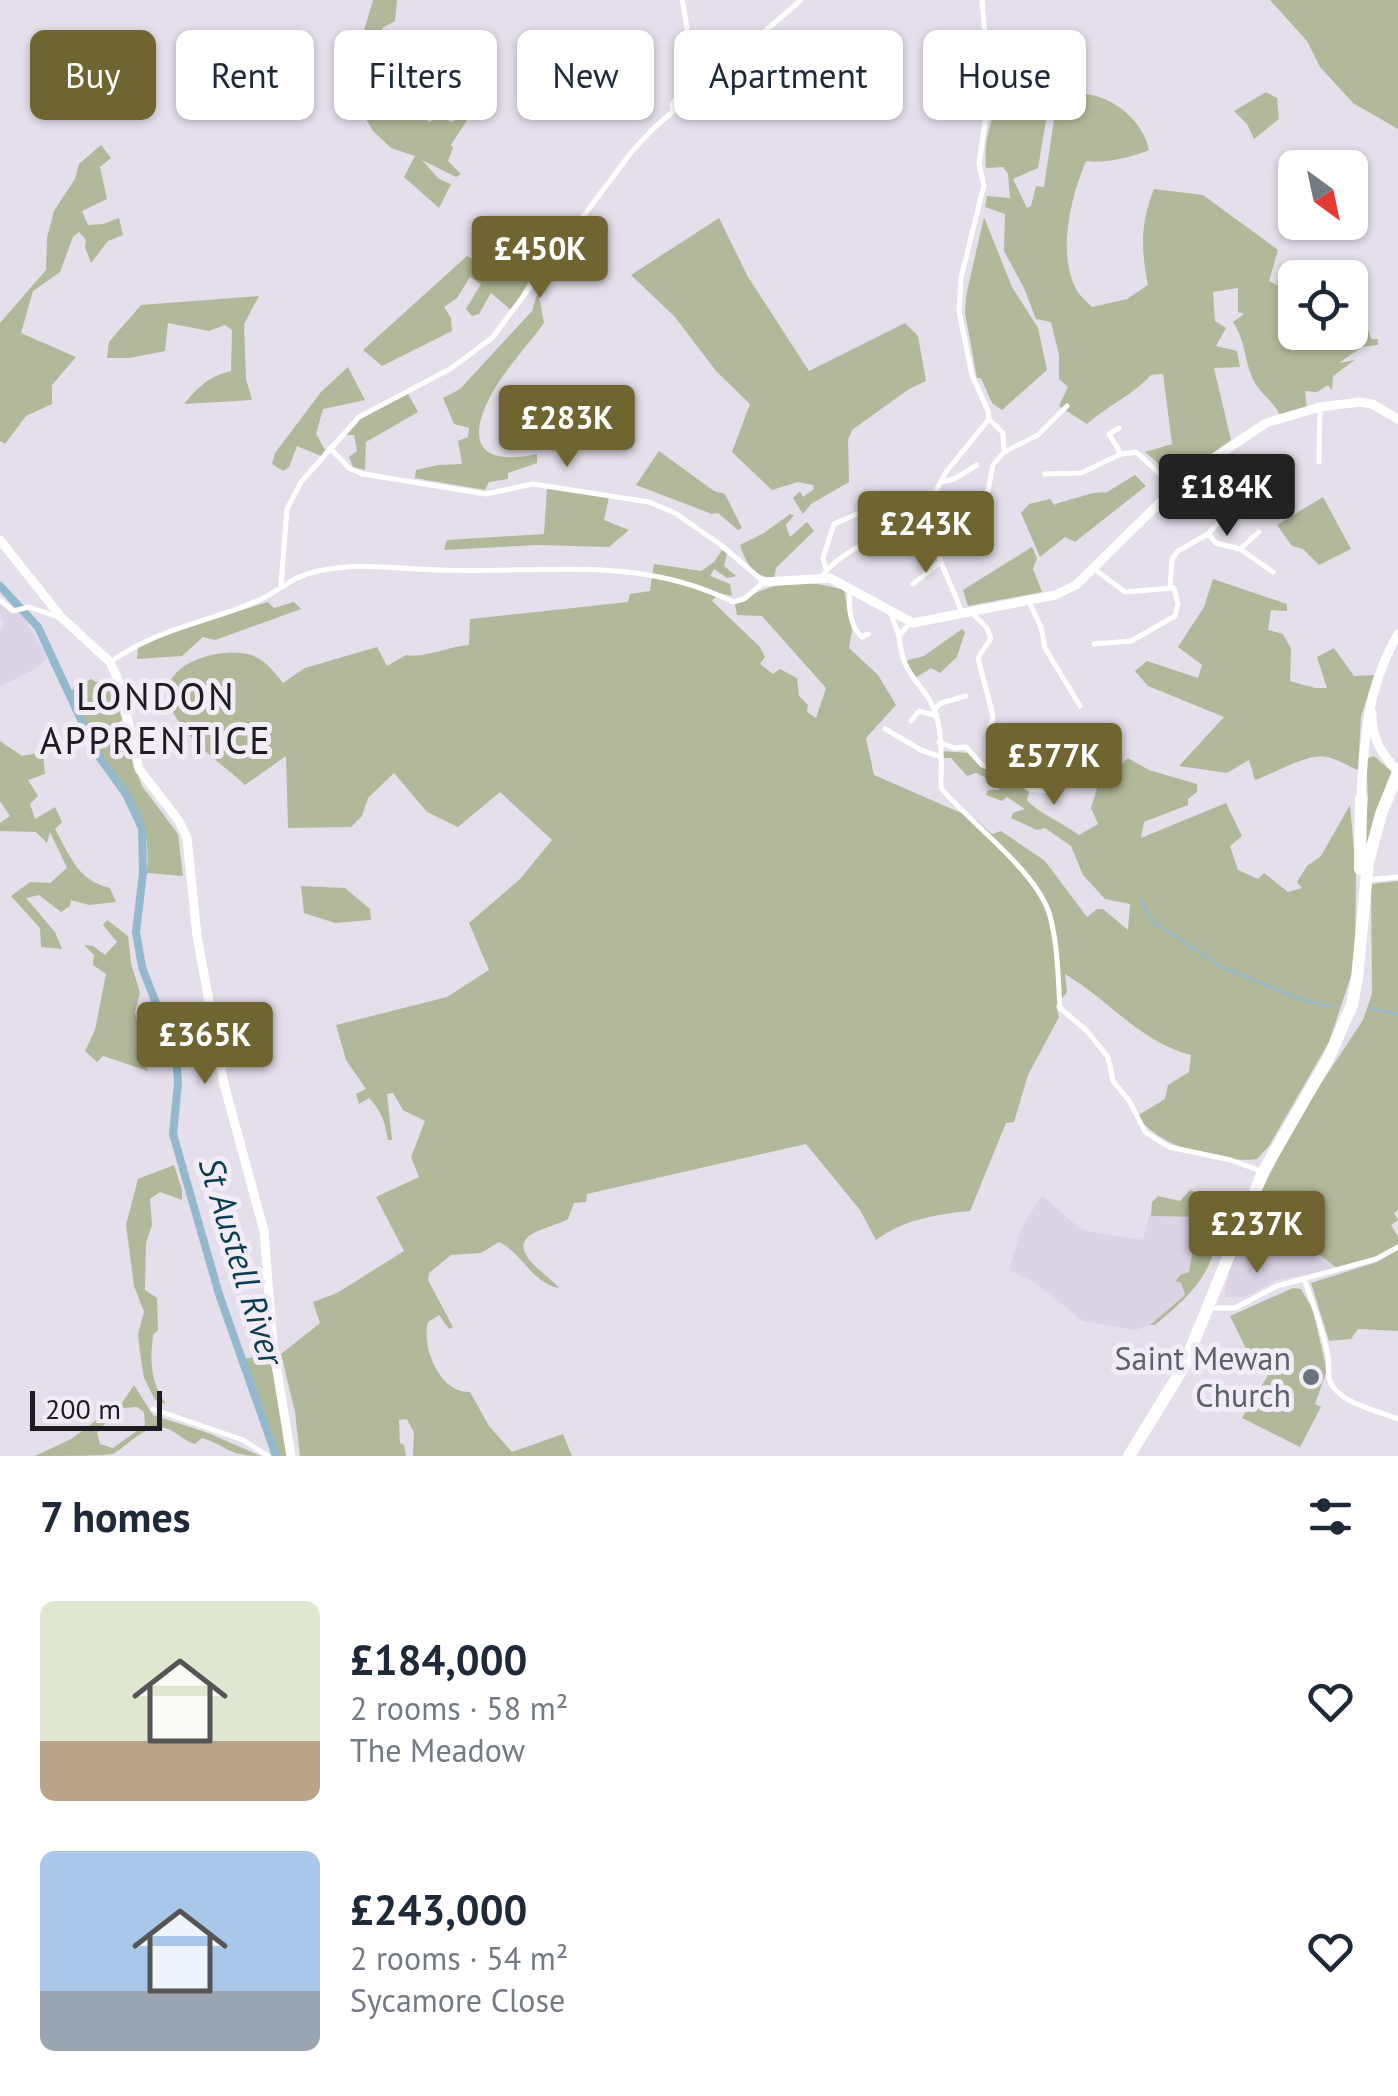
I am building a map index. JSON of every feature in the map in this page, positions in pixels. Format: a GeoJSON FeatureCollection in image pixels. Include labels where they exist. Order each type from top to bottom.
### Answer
{"type":"FeatureCollection","features":[{"type":"Feature","properties":{"kind":"highway"},"geometry":{"type":"LineString","coordinates":[[1129,1456],[1177,1380],[1263,1172],[1328,1059],[1352,1004],[1358,978],[1365,880],[1386,758]]}},
{"type":"Feature","properties":{"kind":"highway"},"geometry":{"type":"LineString","coordinates":[[1361,798],[1361,873],[1365,880]]}},
{"type":"Feature","properties":{"kind":"main road"},"geometry":{"type":"LineString","coordinates":[[764,582],[824,573],[910,623],[1065,592],[1174,488],[1216,454],[1266,422],[1360,402],[1372,404],[1398,419]]}},
{"type":"Feature","properties":{"kind":"main road"},"geometry":{"type":"LineString","coordinates":[[0,540],[61,617],[110,662],[120,682],[139,768],[179,821],[187,838],[197,936],[224,1084],[264,1231],[273,1346],[291,1456]]}},
{"type":"Feature","properties":{"kind":"main road"},"geometry":{"type":"LineString","coordinates":[[1361,798],[1367,794],[1363,778],[1365,725],[1381,669],[1398,634]]}},
{"type":"Feature","properties":{"kind":"main road"},"geometry":{"type":"LineString","coordinates":[[1371,705],[1372,730],[1386,758]]}},
{"type":"Feature","properties":{"kind":"main road"},"geometry":{"type":"LineString","coordinates":[[1364,749],[1386,758]]}},
{"type":"Feature","properties":{"kind":"street"},"geometry":{"type":"LineString","coordinates":[[673,112],[672,105],[685,78],[687,25],[682,0]]}},
{"type":"Feature","properties":{"kind":"street"},"geometry":{"type":"LineString","coordinates":[[281,585],[291,498],[330,448],[359,418],[450,369],[492,338],[633,150],[801,0]]}},
{"type":"Feature","properties":{"kind":"street"},"geometry":{"type":"LineString","coordinates":[[982,0],[992,106],[984,122],[980,164],[984,185],[961,278],[960,311],[972,374],[989,419],[1003,433],[1004,452]]}},
{"type":"Feature","properties":{"kind":"street"},"geometry":{"type":"LineString","coordinates":[[824,573],[839,558],[882,536],[920,536],[934,531],[988,491],[993,465],[1004,452],[1044,430],[1067,406]]}},
{"type":"Feature","properties":{"kind":"street"},"geometry":{"type":"LineString","coordinates":[[1319,462],[1320,408]]}},
{"type":"Feature","properties":{"kind":"street"},"geometry":{"type":"LineString","coordinates":[[882,536],[888,521],[915,503],[932,498],[946,472],[989,419]]}},
{"type":"Feature","properties":{"kind":"street"},"geometry":{"type":"LineString","coordinates":[[1118,428],[1108,434],[1121,454]]}},
{"type":"Feature","properties":{"kind":"street"},"geometry":{"type":"LineString","coordinates":[[110,662],[159,633],[269,596],[297,576],[349,566],[613,569],[704,588],[732,602],[744,599],[764,582],[722,545],[674,513],[649,502],[534,484],[486,494],[363,474],[349,468],[330,448]]}},
{"type":"Feature","properties":{"kind":"street"},"geometry":{"type":"LineString","coordinates":[[1045,474],[1080,473],[1121,454],[1139,453],[1174,488]]}},
{"type":"Feature","properties":{"kind":"street"},"geometry":{"type":"LineString","coordinates":[[942,482],[977,465]]}},
{"type":"Feature","properties":{"kind":"street"},"geometry":{"type":"LineString","coordinates":[[1094,644],[1131,640],[1175,616],[1176,593],[1170,586],[1175,555],[1208,534],[1263,474],[1287,496]]}},
{"type":"Feature","properties":{"kind":"street"},"geometry":{"type":"LineString","coordinates":[[932,498],[944,520]]}},
{"type":"Feature","properties":{"kind":"street"},"geometry":{"type":"LineString","coordinates":[[824,573],[823,558],[834,524],[857,514],[888,521]]}},
{"type":"Feature","properties":{"kind":"street"},"geometry":{"type":"LineString","coordinates":[[934,531],[939,563],[966,612],[991,638],[978,658],[992,712],[989,728],[1040,756],[1055,778],[1056,789],[1030,789],[982,765],[966,748],[939,742]]}},
{"type":"Feature","properties":{"kind":"street"},"geometry":{"type":"LineString","coordinates":[[1240,550],[1259,532]]}},
{"type":"Feature","properties":{"kind":"street"},"geometry":{"type":"LineString","coordinates":[[1208,534],[1216,543],[1240,550],[1273,572]]}},
{"type":"Feature","properties":{"kind":"street"},"geometry":{"type":"LineString","coordinates":[[913,584],[939,563]]}},
{"type":"Feature","properties":{"kind":"street"},"geometry":{"type":"LineString","coordinates":[[1093,568],[1125,592],[1170,586]]}},
{"type":"Feature","properties":{"kind":"street"},"geometry":{"type":"LineString","coordinates":[[851,589],[848,599],[856,632],[862,638],[868,634]]}},
{"type":"Feature","properties":{"kind":"street"},"geometry":{"type":"LineString","coordinates":[[0,600],[16,611],[26,607],[52,618],[61,617]]}},
{"type":"Feature","properties":{"kind":"street"},"geometry":{"type":"LineString","coordinates":[[1028,600],[1041,627],[1045,648],[1080,706]]}},
{"type":"Feature","properties":{"kind":"street"},"geometry":{"type":"LineString","coordinates":[[890,611],[900,636],[906,670],[935,713],[940,788],[1032,881],[1049,912],[1060,1008],[1108,1056],[1113,1081],[1146,1132],[1169,1147],[1232,1160],[1263,1172]]}},
{"type":"Feature","properties":{"kind":"street"},"geometry":{"type":"LineString","coordinates":[[900,636],[910,623]]}},
{"type":"Feature","properties":{"kind":"street"},"geometry":{"type":"LineString","coordinates":[[935,713],[941,704],[966,696]]}},
{"type":"Feature","properties":{"kind":"street"},"geometry":{"type":"LineString","coordinates":[[911,721],[919,711],[935,713]]}},
{"type":"Feature","properties":{"kind":"street"},"geometry":{"type":"LineString","coordinates":[[885,728],[939,756]]}},
{"type":"Feature","properties":{"kind":"street"},"geometry":{"type":"LineString","coordinates":[[1365,880],[1398,877]]}},
{"type":"Feature","properties":{"kind":"street"},"geometry":{"type":"LineString","coordinates":[[1210,1308],[1235,1308],[1277,1286],[1376,1260],[1398,1247]]}},
{"type":"Feature","properties":{"kind":"street"},"geometry":{"type":"LineString","coordinates":[[1304,1279],[1315,1305],[1329,1359],[1329,1381],[1334,1389],[1346,1398],[1398,1419]]}},
{"type":"Feature","properties":{"kind":"street"},"geometry":{"type":"LineString","coordinates":[[152,1408],[243,1440],[268,1456]]}},
{"type":"Feature","properties":{"kind":"shaded area"},"geometry":{"type":"Polygon","coordinates":[[[0,600],[11,610],[19,610],[47,656],[40,666],[0,687],[0,632],[4,623],[0,600]]]}},
{"type":"Feature","properties":{"kind":"shaded area"},"geometry":{"type":"Polygon","coordinates":[[[1261,1192],[1316,1222],[1337,1268],[1275,1281],[1246,1297],[1224,1297],[1230,1266],[1261,1192]]]}},
{"type":"Feature","properties":{"kind":"shaded area"},"geometry":{"type":"Polygon","coordinates":[[[1042,1196],[1082,1230],[1143,1240],[1149,1216],[1198,1217],[1189,1272],[1177,1281],[1185,1295],[1150,1325],[1135,1330],[1083,1321],[1034,1282],[1009,1270],[1021,1228],[1042,1196]]]}},
{"type":"Feature","properties":{"kind":"green space"},"geometry":{"type":"Polygon","coordinates":[[[373,0],[397,0],[395,21],[382,30],[364,30],[373,0]]]}},
{"type":"Feature","properties":{"kind":"green space"},"geometry":{"type":"Polygon","coordinates":[[[1270,0],[1398,0],[1398,129],[1353,103],[1320,67],[1307,41],[1270,0]]]}},
{"type":"Feature","properties":{"kind":"green space"},"geometry":{"type":"Polygon","coordinates":[[[1266,92],[1277,98],[1279,119],[1254,139],[1247,124],[1234,111],[1266,92]]]}},
{"type":"Feature","properties":{"kind":"green space"},"geometry":{"type":"Polygon","coordinates":[[[1086,95],[1112,102],[1142,131],[1149,150],[1101,162],[1086,161],[1080,175],[1068,225],[1067,258],[1076,289],[1092,307],[1127,299],[1148,285],[1143,237],[1154,189],[1203,195],[1278,250],[1269,281],[1278,286],[1278,350],[1358,350],[1339,363],[1355,360],[1333,376],[1332,390],[1328,385],[1317,392],[1305,391],[1307,409],[1280,415],[1255,383],[1233,322],[1244,314],[1238,312],[1238,288],[1213,292],[1215,321],[1226,328],[1216,346],[1237,351],[1240,367],[1214,368],[1231,440],[1176,479],[1145,452],[1172,444],[1163,374],[1151,375],[1087,424],[1059,406],[1068,387],[1059,379],[1059,355],[1051,322],[1036,319],[1004,251],[1005,214],[985,207],[987,196],[1010,198],[1008,174],[1003,167],[986,168],[992,120],[1046,120],[1038,168],[1013,179],[1027,208],[1036,186],[1044,187],[1054,120],[1086,120],[1086,95]]]}},
{"type":"Feature","properties":{"kind":"green space"},"geometry":{"type":"Polygon","coordinates":[[[367,120],[467,120],[451,145],[448,161],[461,174],[456,177],[422,160],[439,179],[451,184],[439,208],[404,177],[415,156],[391,148],[367,120]]]}},
{"type":"Feature","properties":{"kind":"green space"},"geometry":{"type":"Polygon","coordinates":[[[101,145],[111,158],[100,167],[107,199],[82,211],[88,225],[119,218],[123,235],[108,241],[91,263],[86,240],[79,232],[73,237],[60,272],[33,291],[21,333],[76,357],[52,385],[52,404],[26,416],[5,444],[0,441],[0,323],[46,270],[47,238],[54,211],[75,179],[79,164],[101,145]]]}},
{"type":"Feature","properties":{"kind":"green space"},"geometry":{"type":"Polygon","coordinates":[[[984,217],[1012,287],[1038,328],[1047,370],[1002,410],[992,403],[981,378],[977,378],[965,313],[984,217]]]}},
{"type":"Feature","properties":{"kind":"green space"},"geometry":{"type":"Polygon","coordinates":[[[719,218],[748,277],[809,371],[905,323],[918,336],[926,381],[852,430],[848,440],[849,482],[811,504],[803,514],[793,498],[800,491],[803,497],[814,489],[813,485],[798,482],[772,490],[732,452],[750,404],[716,371],[675,317],[631,275],[719,218]]]}},
{"type":"Feature","properties":{"kind":"green space"},"geometry":{"type":"Polygon","coordinates":[[[467,256],[479,263],[501,266],[511,281],[531,277],[512,311],[491,293],[479,314],[472,316],[466,309],[481,284],[470,277],[457,298],[444,307],[451,318],[452,331],[382,366],[363,350],[467,256]]]}},
{"type":"Feature","properties":{"kind":"green space"},"geometry":{"type":"Polygon","coordinates":[[[538,291],[544,323],[494,389],[479,430],[480,441],[494,455],[537,454],[537,463],[508,473],[508,479],[489,482],[485,490],[415,478],[416,470],[462,464],[458,441],[468,437],[469,428],[454,424],[443,398],[460,389],[532,311],[538,291]]]}},
{"type":"Feature","properties":{"kind":"green space"},"geometry":{"type":"Polygon","coordinates":[[[259,296],[244,324],[246,379],[252,400],[184,404],[204,383],[231,371],[232,330],[225,325],[209,331],[168,323],[165,351],[107,358],[109,342],[141,305],[259,296]]]}},
{"type":"Feature","properties":{"kind":"green space"},"geometry":{"type":"Polygon","coordinates":[[[1368,329],[1371,339],[1378,339],[1378,345],[1368,346],[1368,329]]]}},
{"type":"Feature","properties":{"kind":"green space"},"geometry":{"type":"Polygon","coordinates":[[[348,367],[365,400],[323,409],[316,434],[325,450],[321,456],[297,446],[289,467],[283,471],[272,464],[275,453],[321,392],[348,367]]]}},
{"type":"Feature","properties":{"kind":"green space"},"geometry":{"type":"Polygon","coordinates":[[[407,392],[418,412],[366,442],[365,470],[353,467],[349,457],[357,451],[354,435],[345,435],[360,419],[407,392]]]}},
{"type":"Feature","properties":{"kind":"green space"},"geometry":{"type":"Polygon","coordinates":[[[659,451],[714,491],[725,494],[742,528],[738,530],[718,513],[636,485],[659,451]]]}},
{"type":"Feature","properties":{"kind":"green space"},"geometry":{"type":"Polygon","coordinates":[[[1135,475],[1146,486],[1075,542],[1065,537],[1040,557],[1021,513],[1029,504],[1050,499],[1056,507],[1055,504],[1107,492],[1135,475]]]}},
{"type":"Feature","properties":{"kind":"green space"},"geometry":{"type":"Polygon","coordinates":[[[547,488],[609,497],[604,520],[629,530],[609,547],[537,545],[444,550],[447,540],[544,534],[547,488]]]}},
{"type":"Feature","properties":{"kind":"green space"},"geometry":{"type":"Polygon","coordinates":[[[1323,497],[1351,549],[1319,565],[1303,549],[1292,546],[1277,525],[1323,497]]]}},
{"type":"Feature","properties":{"kind":"green space"},"geometry":{"type":"Polygon","coordinates":[[[794,515],[786,525],[790,537],[807,522],[814,531],[776,568],[774,579],[761,575],[748,563],[740,545],[794,515]]]}},
{"type":"Feature","properties":{"kind":"green space"},"geometry":{"type":"Polygon","coordinates":[[[1032,547],[1037,558],[1033,569],[1042,592],[968,606],[963,590],[1032,547]]]}},
{"type":"Feature","properties":{"kind":"green space"},"geometry":{"type":"Polygon","coordinates":[[[722,550],[727,554],[724,566],[736,576],[727,578],[714,569],[710,576],[730,584],[732,596],[719,593],[712,601],[760,647],[765,657],[760,664],[773,674],[780,669],[797,678],[799,696],[808,705],[807,712],[816,718],[826,688],[762,616],[737,615],[735,604],[763,590],[788,584],[844,590],[852,630],[849,648],[878,675],[896,705],[866,738],[874,775],[975,819],[992,834],[1001,831],[1045,861],[1087,917],[1103,909],[1128,930],[1130,904],[1105,899],[1083,875],[1071,846],[1045,828],[1037,830],[1011,818],[1013,813],[1025,809],[1007,797],[1002,801],[986,795],[988,790],[999,790],[1000,784],[976,773],[967,776],[951,758],[942,758],[942,751],[969,753],[988,770],[1029,792],[1027,800],[1032,805],[1079,835],[1098,824],[1091,808],[1101,775],[1106,778],[1128,758],[1149,770],[1197,784],[1197,792],[1188,799],[1188,805],[1144,822],[1141,838],[1226,803],[1242,836],[1230,846],[1238,870],[1258,879],[1264,873],[1288,892],[1302,888],[1297,882],[1307,866],[1321,856],[1350,805],[1356,873],[1355,964],[1329,1042],[1269,1146],[1257,1159],[1209,1156],[1175,1145],[1137,1116],[1165,1099],[1168,1085],[1189,1072],[1191,1055],[1140,1031],[1065,974],[1067,992],[1056,1006],[1059,1017],[1028,1075],[1014,1122],[1006,1123],[970,1211],[909,1223],[876,1240],[860,1210],[806,1144],[587,1194],[586,1202],[574,1203],[568,1219],[529,1236],[524,1243],[533,1264],[559,1288],[542,1281],[499,1242],[481,1253],[451,1255],[429,1273],[428,1280],[453,1327],[449,1329],[439,1315],[428,1322],[430,1356],[442,1377],[459,1391],[470,1392],[489,1426],[512,1452],[563,1434],[572,1456],[413,1456],[414,1433],[407,1419],[399,1420],[400,1443],[406,1456],[300,1456],[295,1412],[281,1354],[320,1323],[313,1302],[337,1293],[404,1251],[376,1197],[419,1177],[411,1157],[425,1121],[403,1110],[393,1093],[387,1094],[392,1140],[388,1140],[382,1118],[369,1098],[359,1104],[356,1094],[366,1089],[346,1060],[336,1025],[447,997],[489,970],[469,923],[520,879],[552,840],[500,792],[458,827],[427,812],[394,773],[368,798],[362,816],[351,827],[288,828],[286,756],[245,785],[193,739],[176,718],[168,691],[172,678],[195,660],[226,653],[258,658],[283,683],[305,668],[377,647],[387,666],[406,655],[469,645],[470,619],[628,602],[630,594],[650,591],[654,564],[701,571],[722,550]]]}},
{"type":"Feature","properties":{"kind":"green space"},"geometry":{"type":"Polygon","coordinates":[[[1213,579],[1287,604],[1287,611],[1271,610],[1268,630],[1283,634],[1291,649],[1290,681],[1327,688],[1317,657],[1334,648],[1354,676],[1374,675],[1361,717],[1358,770],[1320,756],[1255,780],[1249,760],[1227,773],[1179,766],[1224,717],[1148,686],[1135,671],[1147,661],[1198,678],[1202,665],[1178,647],[1204,607],[1213,579]]]}},
{"type":"Feature","properties":{"kind":"green space"},"geometry":{"type":"Polygon","coordinates":[[[268,602],[274,608],[294,602],[301,609],[215,640],[203,637],[182,656],[137,659],[138,646],[158,636],[268,602]]]}},
{"type":"Feature","properties":{"kind":"green space"},"geometry":{"type":"Polygon","coordinates":[[[962,629],[965,632],[957,657],[940,673],[931,668],[917,677],[912,675],[905,661],[924,656],[962,629]]]}},
{"type":"Feature","properties":{"kind":"green space"},"geometry":{"type":"Polygon","coordinates":[[[91,679],[112,690],[122,719],[114,732],[117,743],[128,748],[142,786],[178,834],[183,876],[147,873],[146,833],[137,808],[96,747],[70,691],[91,679]]]}},
{"type":"Feature","properties":{"kind":"green space"},"geometry":{"type":"Polygon","coordinates":[[[0,741],[22,756],[43,752],[45,774],[28,780],[38,796],[30,804],[35,819],[55,807],[62,822],[55,829],[71,858],[82,873],[110,888],[116,902],[89,905],[71,900],[70,906],[61,912],[39,895],[26,898],[55,932],[62,949],[41,947],[40,928],[11,896],[30,882],[50,883],[67,868],[50,832],[47,843],[36,832],[0,831],[0,823],[10,816],[0,801],[0,741]]]}},
{"type":"Feature","properties":{"kind":"green space"},"geometry":{"type":"Polygon","coordinates":[[[1374,756],[1394,774],[1363,869],[1368,798],[1366,759],[1374,756]]]}},
{"type":"Feature","properties":{"kind":"green space"},"geometry":{"type":"Polygon","coordinates":[[[1398,881],[1398,1210],[1394,1213],[1398,1220],[1391,1225],[1398,1245],[1375,1259],[1337,1268],[1305,1244],[1316,1221],[1261,1192],[1298,1118],[1363,1020],[1372,994],[1371,884],[1398,881]]]}},
{"type":"Feature","properties":{"kind":"green space"},"geometry":{"type":"Polygon","coordinates":[[[301,886],[345,888],[370,909],[371,920],[335,923],[304,913],[301,886]]]}},
{"type":"Feature","properties":{"kind":"green space"},"geometry":{"type":"Polygon","coordinates":[[[107,920],[128,936],[140,993],[135,1012],[148,1071],[103,1056],[97,1062],[85,1051],[95,1030],[106,974],[93,965],[94,955],[84,945],[105,955],[117,942],[103,925],[107,920]]]}},
{"type":"Feature","properties":{"kind":"green space"},"geometry":{"type":"Polygon","coordinates":[[[174,1165],[182,1200],[160,1192],[150,1199],[152,1225],[146,1243],[145,1290],[157,1298],[158,1330],[153,1335],[152,1371],[166,1404],[155,1400],[144,1378],[138,1334],[144,1312],[134,1286],[126,1225],[138,1179],[174,1165]]]}},
{"type":"Feature","properties":{"kind":"green space"},"geometry":{"type":"Polygon","coordinates":[[[1190,1190],[1220,1202],[1210,1262],[1187,1296],[1155,1325],[1150,1325],[1185,1295],[1181,1283],[1176,1281],[1189,1272],[1198,1217],[1151,1216],[1152,1202],[1158,1196],[1180,1201],[1190,1190]]]}},
{"type":"Feature","properties":{"kind":"green space"},"geometry":{"type":"Polygon","coordinates":[[[1398,1250],[1398,1331],[1358,1329],[1351,1339],[1329,1341],[1311,1283],[1377,1262],[1398,1250]]]}},
{"type":"Feature","properties":{"kind":"green space"},"geometry":{"type":"Polygon","coordinates":[[[1293,1288],[1301,1289],[1313,1310],[1326,1373],[1315,1404],[1321,1407],[1300,1447],[1242,1418],[1273,1367],[1265,1362],[1255,1367],[1230,1316],[1293,1288]]]}},
{"type":"Feature","properties":{"kind":"green space"},"geometry":{"type":"Polygon","coordinates":[[[271,1354],[288,1456],[278,1456],[243,1359],[271,1354]]]}},
{"type":"Feature","properties":{"kind":"green space"},"geometry":{"type":"Polygon","coordinates":[[[134,1385],[153,1415],[261,1456],[234,1452],[202,1438],[195,1444],[161,1427],[142,1433],[113,1454],[35,1456],[71,1439],[114,1407],[114,1413],[97,1433],[100,1444],[113,1448],[145,1425],[144,1412],[137,1407],[123,1408],[122,1403],[134,1385]]]}},
{"type":"Feature","properties":{"kind":"waterway","name":"St Austell River"},"geometry":{"type":"LineString","coordinates":[[0,586],[38,627],[97,754],[126,794],[142,828],[143,873],[136,932],[142,967],[176,1055],[178,1083],[173,1134],[219,1294],[276,1456]]}},
{"type":"Feature","properties":{"kind":"waterway"},"geometry":{"type":"LineString","coordinates":[[1140,899],[1152,921],[1222,967],[1303,1000],[1332,1007]]}},
{"type":"Feature","properties":{"kind":"waterway"},"geometry":{"type":"LineString","coordinates":[[1372,1009],[1398,1014]]}},
{"type":"Feature","properties":{"kind":"place","name":"Saint Mewan Church"},"geometry":{"type":"Point","coordinates":[1311,1377]}},
{"type":"Feature","properties":{"kind":"district","name":"LONDON APPRENTICE"},"geometry":{"type":"Point","coordinates":[156,719]}}]}
